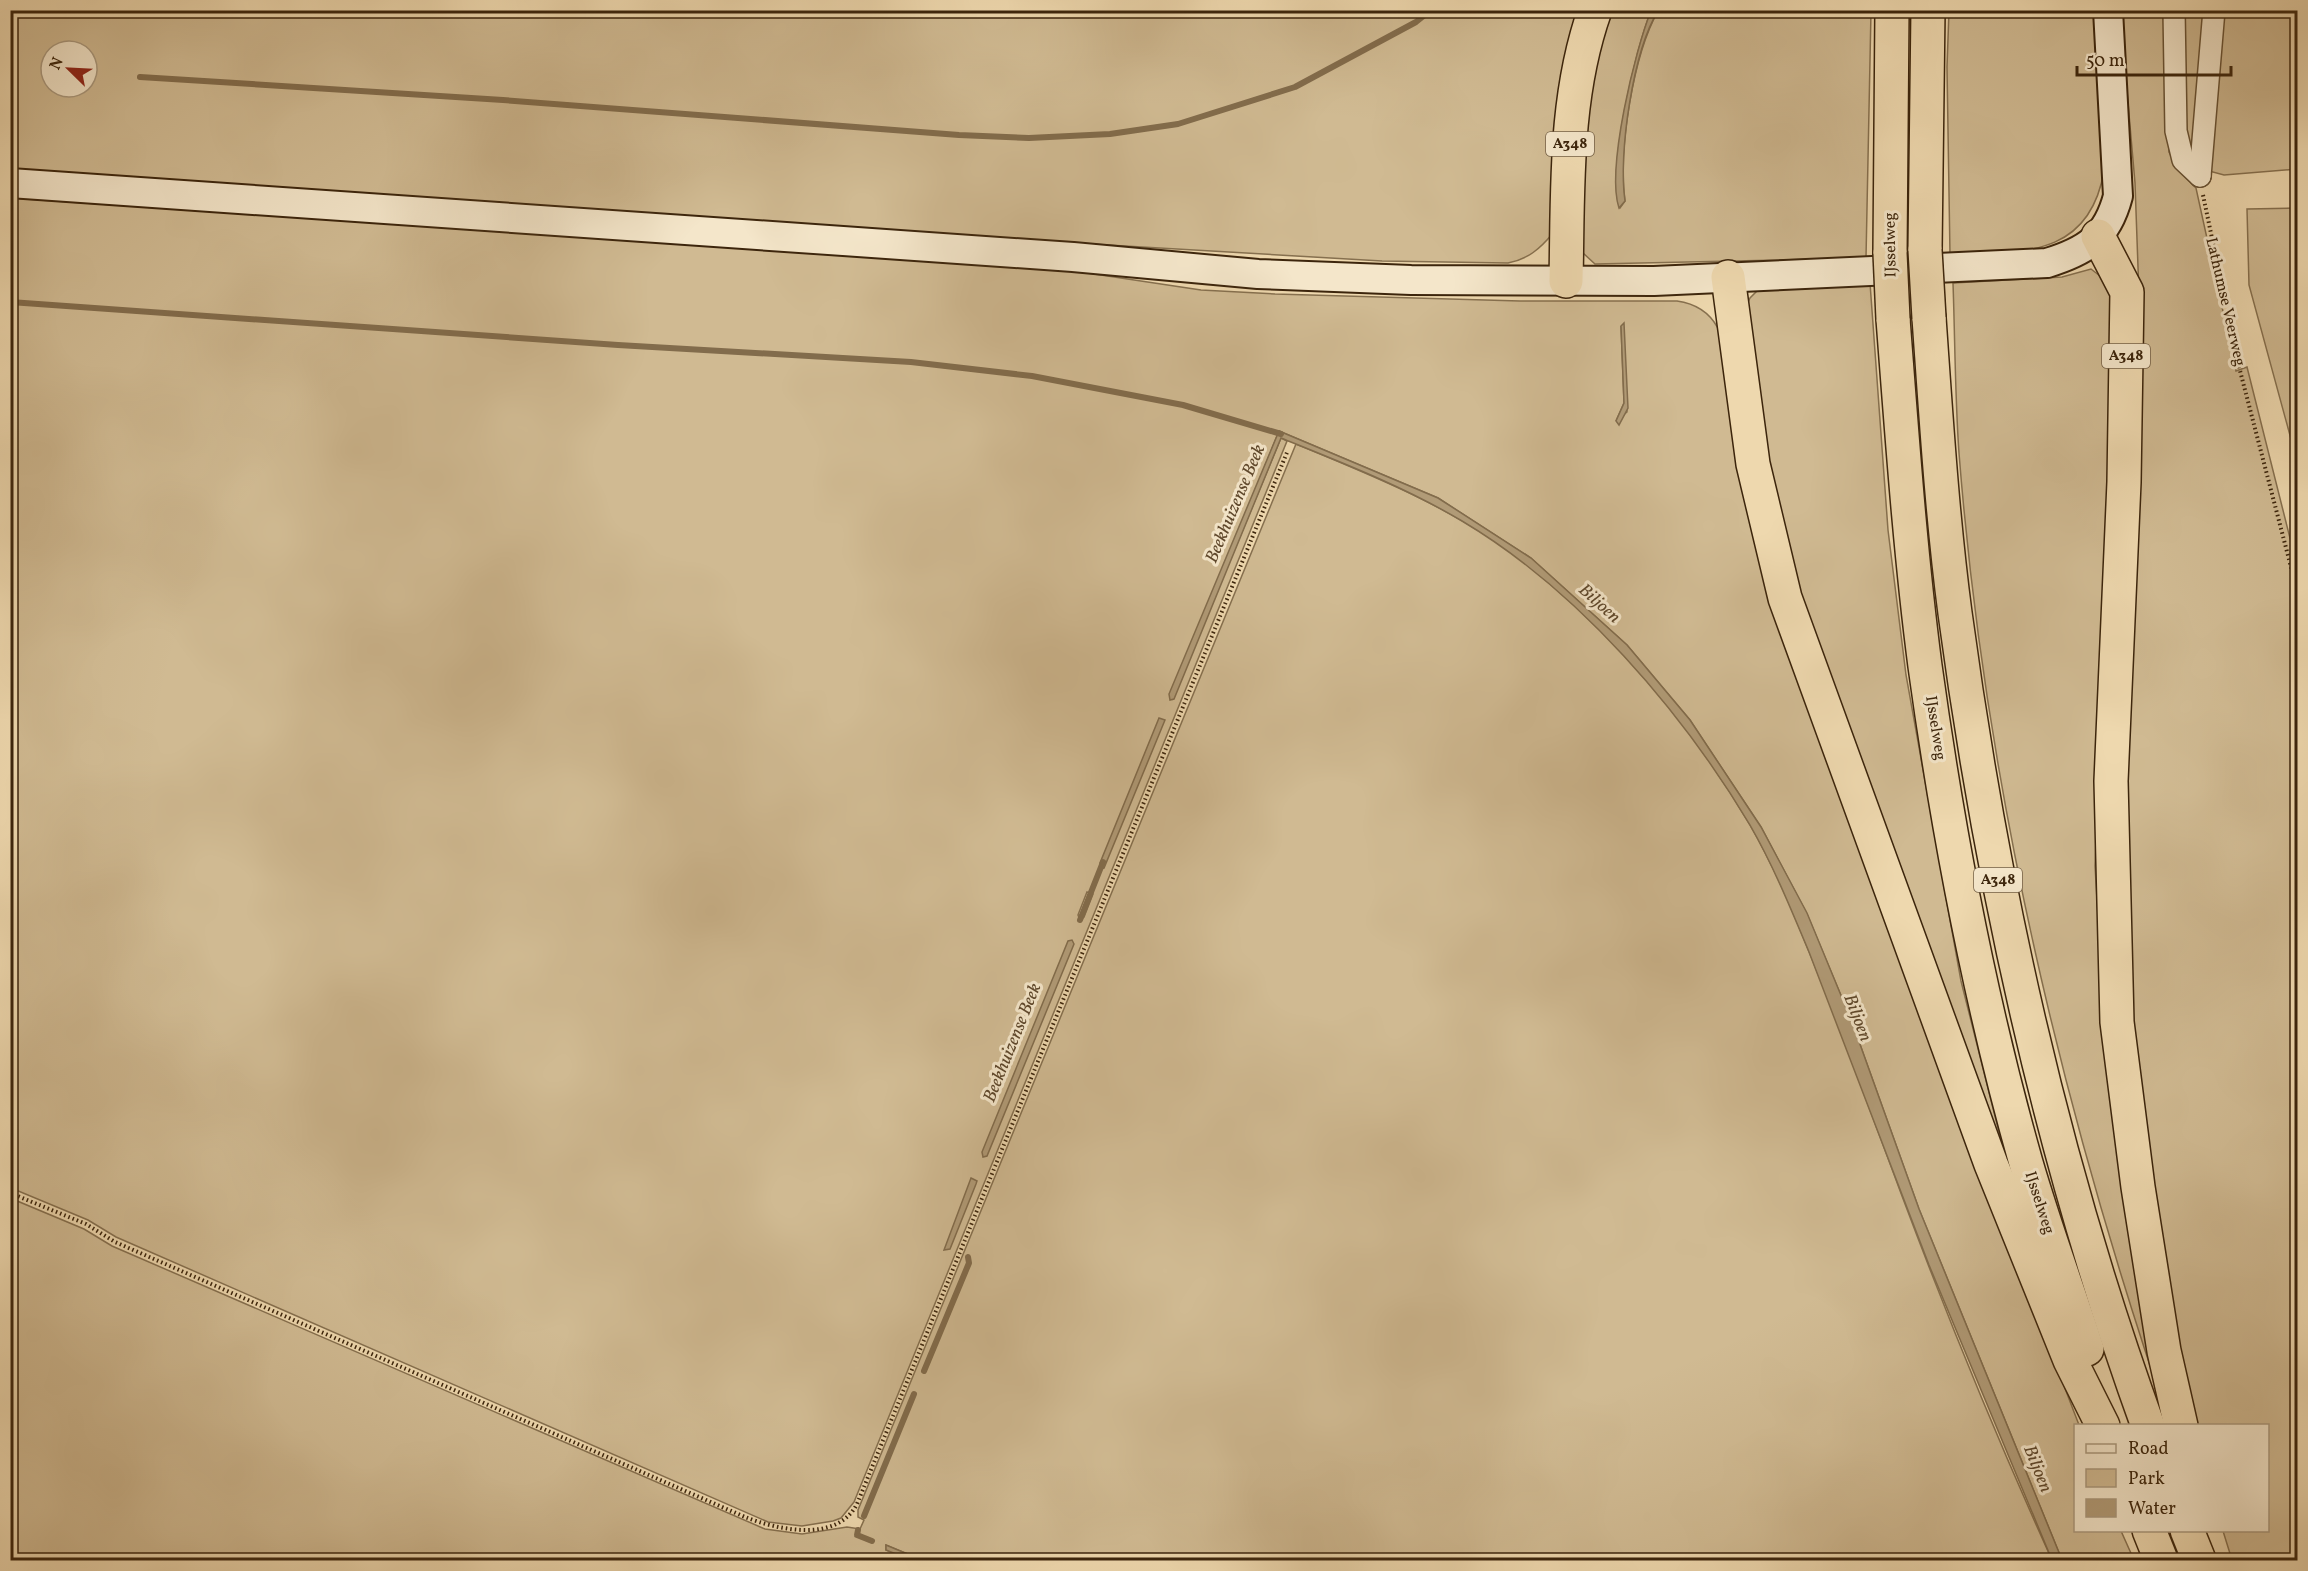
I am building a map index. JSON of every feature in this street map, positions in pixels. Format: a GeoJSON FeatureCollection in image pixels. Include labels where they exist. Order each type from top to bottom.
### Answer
{"type":"FeatureCollection","features":[{"type":"Feature","properties":{"kind":"highway","name":"A348"},"geometry":{"type":"LineString","coordinates":[[1566,281],[1568,164],[1573,103],[1581,59],[1595,10]]}},
{"type":"Feature","properties":{"kind":"highway","name":"IJsselweg"},"geometry":{"type":"LineString","coordinates":[[1892,10],[1890,253],[1893,319],[1914,576],[1924,656],[1962,884],[1992,1027],[2026,1163],[2112,1424]]}},
{"type":"Feature","properties":{"kind":"highway","name":"IJsselweg"},"geometry":{"type":"LineString","coordinates":[[1928,10],[1925,250],[1929,318],[1940,464],[1955,611],[1976,756],[2001,895],[2038,1061],[2095,1265],[2148,1424]]}},
{"type":"Feature","properties":{"kind":"highway","name":"A348"},"geometry":{"type":"LineString","coordinates":[[2098,236],[2127,292],[2124,482],[2111,781],[2117,1022],[2138,1187],[2164,1351],[2181,1424]]}},
{"type":"Feature","properties":{"kind":"highway"},"geometry":{"type":"LineString","coordinates":[[1728,277],[1753,464],[1785,598],[1990,1164],[2070,1360],[2102,1424]]}},
{"type":"Feature","properties":{"kind":"highway"},"geometry":{"type":"LineString","coordinates":[[2151,1532],[2161,1560]]}},
{"type":"Feature","properties":{"kind":"highway"},"geometry":{"type":"LineString","coordinates":[[2188,1532],[2199,1560]]}},
{"type":"Feature","properties":{"kind":"highway"},"geometry":{"type":"LineString","coordinates":[[2206,1532],[2213,1560]]}},
{"type":"Feature","properties":{"kind":"main road"},"geometry":{"type":"LineString","coordinates":[[10,183],[1073,257],[1258,274],[1411,280],[1654,281],[2047,263],[2077,254],[2098,236],[2111,218],[2118,196],[2108,10]]}},
{"type":"Feature","properties":{"kind":"street"},"geometry":{"type":"LineString","coordinates":[[2174,10],[2176,131],[2183,160],[2200,176]]}},
{"type":"Feature","properties":{"kind":"street"},"geometry":{"type":"LineString","coordinates":[[2200,176],[2214,10]]}},
{"type":"Feature","properties":{"kind":"path","name":"Lathumse Veerweg"},"geometry":{"type":"LineString","coordinates":[[2200,176],[2207,223],[2238,363],[2298,594]]}},
{"type":"Feature","properties":{"kind":"path"},"geometry":{"type":"LineString","coordinates":[[10,1193],[86,1224],[115,1242],[745,1517],[783,1530],[802,1530],[843,1521],[857,1504],[1288,450]]}},
{"type":"Feature","properties":{"kind":"green space"},"geometry":{"type":"Polygon","coordinates":[[[10,11],[1583,11],[1553,233],[1543,244],[1522,259],[1508,263],[1382,261],[1073,243],[11,170],[10,11]]]}},
{"type":"Feature","properties":{"kind":"green space"},"geometry":{"type":"Polygon","coordinates":[[[1604,11],[1651,11],[1631,80],[1620,140],[1617,191],[1620,208],[1625,201],[1623,180],[1626,130],[1635,77],[1641,52],[1658,11],[1871,11],[1866,258],[1595,264],[1583,253],[1578,161],[1604,11]]]}},
{"type":"Feature","properties":{"kind":"green space"},"geometry":{"type":"Polygon","coordinates":[[[1949,11],[2095,11],[2104,171],[2096,200],[2083,221],[2067,235],[2048,245],[2001,253],[1950,255],[1947,67],[1949,11]]]}},
{"type":"Feature","properties":{"kind":"green space"},"geometry":{"type":"Polygon","coordinates":[[[2120,11],[2164,11],[2169,152],[2179,171],[2196,188],[2236,371],[2247,367],[2297,566],[2297,1560],[2232,1560],[2223,1532],[2269,1532],[2269,1424],[2195,1424],[2174,1331],[2132,1077],[2123,893],[2141,351],[2135,183],[2120,11]]]}},
{"type":"Feature","properties":{"kind":"green space"},"geometry":{"type":"Polygon","coordinates":[[[2183,11],[2210,11],[2196,152],[2191,153],[2185,128],[2183,11]]]}},
{"type":"Feature","properties":{"kind":"green space"},"geometry":{"type":"Polygon","coordinates":[[[2219,11],[2297,11],[2297,169],[2224,175],[2209,171],[2219,11]]]}},
{"type":"Feature","properties":{"kind":"green space"},"geometry":{"type":"Polygon","coordinates":[[[10,198],[1054,268],[1201,290],[1520,301],[1677,301],[1691,304],[1702,310],[1711,318],[1722,338],[1730,376],[1970,1140],[2079,1424],[2074,1424],[2074,1532],[2121,1532],[2134,1560],[2062,1560],[1919,1209],[1852,1022],[1807,914],[1761,827],[1690,720],[1627,645],[1531,558],[1438,498],[1279,431],[1172,700],[1281,438],[1287,441],[854,1502],[841,1518],[802,1526],[768,1522],[116,1237],[88,1220],[11,1188],[10,198]],[[1621,326],[1624,403],[1616,421],[1627,412],[1621,326]],[[1087,892],[1078,915],[1080,920],[1084,917],[1093,894],[1087,892]]]}},
{"type":"Feature","properties":{"kind":"green space"},"geometry":{"type":"Polygon","coordinates":[[[2298,208],[2297,461],[2249,285],[2247,209],[2298,208]]]}},
{"type":"Feature","properties":{"kind":"green space"},"geometry":{"type":"Polygon","coordinates":[[[2091,269],[2113,286],[2113,369],[2095,866],[2106,1050],[2170,1424],[2131,1307],[2095,1187],[2034,946],[2009,824],[1988,701],[1971,577],[1959,453],[1953,283],[2062,277],[2091,269]]]}},
{"type":"Feature","properties":{"kind":"green space"},"geometry":{"type":"Polygon","coordinates":[[[1870,283],[1888,530],[1906,675],[1961,981],[2004,1152],[1778,537],[1744,311],[1750,298],[1760,288],[1870,283]]]}},
{"type":"Feature","properties":{"kind":"green space"},"geometry":{"type":"Polygon","coordinates":[[[1296,444],[1386,482],[1444,511],[1500,544],[1526,564],[1590,621],[1650,684],[1728,789],[1760,843],[1796,920],[1955,1334],[2052,1560],[922,1560],[886,1545],[886,1550],[911,1560],[11,1560],[10,1198],[84,1229],[112,1246],[765,1529],[802,1534],[847,1527],[860,1529],[864,1520],[858,1517],[858,1510],[1296,444]]]}},
{"type":"Feature","properties":{"kind":"water"},"geometry":{"type":"Polygon","coordinates":[[[1651,11],[1658,11],[1641,51],[1635,76],[1626,131],[1623,181],[1625,201],[1619,208],[1616,166],[1619,139],[1630,80],[1651,11]]]}},
{"type":"Feature","properties":{"kind":"water"},"geometry":{"type":"Polygon","coordinates":[[[1624,323],[1628,408],[1619,425],[1616,421],[1624,403],[1621,326],[1624,323]]]}},
{"type":"Feature","properties":{"kind":"water"},"geometry":{"type":"Polygon","coordinates":[[[1279,431],[1438,498],[1531,558],[1627,645],[1690,720],[1761,827],[1807,913],[1852,1022],[1919,1209],[2062,1560],[2052,1560],[1929,1265],[1809,952],[1766,856],[1723,782],[1692,739],[1659,696],[1586,617],[1546,581],[1505,549],[1462,521],[1396,486],[1281,438],[1174,699],[1170,700],[1169,694],[1279,431]]]}},
{"type":"Feature","properties":{"kind":"water"},"geometry":{"type":"Polygon","coordinates":[[[1159,718],[1165,720],[1104,868],[1100,869],[1100,863],[1159,718]]]}},
{"type":"Feature","properties":{"kind":"water"},"geometry":{"type":"Polygon","coordinates":[[[1072,940],[1074,944],[987,1156],[983,1157],[982,1152],[1068,941],[1072,940]]]}},
{"type":"Feature","properties":{"kind":"water"},"geometry":{"type":"Polygon","coordinates":[[[971,1178],[977,1181],[976,1184],[950,1249],[944,1250],[971,1178]]]}},
{"type":"Feature","properties":{"kind":"water"},"geometry":{"type":"Polygon","coordinates":[[[886,1545],[922,1560],[911,1560],[886,1550],[886,1545]]]}},
{"type":"Feature","properties":{"kind":"waterway"},"geometry":{"type":"LineString","coordinates":[[140,77],[503,100],[959,135],[1029,138],[1110,134],[1178,124],[1295,87],[1416,22],[1431,10]]}},
{"type":"Feature","properties":{"kind":"waterway"},"geometry":{"type":"LineString","coordinates":[[10,302],[618,345],[911,362],[1032,376],[1183,405],[1281,434]]}},
{"type":"Feature","properties":{"kind":"waterway","name":"Beekhuizense Beek"},"geometry":{"type":"LineString","coordinates":[[1080,920],[1103,862]]}},
{"type":"Feature","properties":{"kind":"waterway","name":"Beekhuizense Beek"},"geometry":{"type":"LineString","coordinates":[[924,1371],[969,1263],[968,1257]]}},
{"type":"Feature","properties":{"kind":"waterway","name":"Beekhuizense Beek"},"geometry":{"type":"LineString","coordinates":[[864,1516],[914,1394]]}},
{"type":"Feature","properties":{"kind":"waterway","name":"Beekhuizense Beek"},"geometry":{"type":"LineString","coordinates":[[858,1530],[857,1535],[872,1541]]}},
{"type":"Feature","properties":{"kind":"water label","name":"Biljoen"},"geometry":{"type":"Point","coordinates":[1599,604]}},
{"type":"Feature","properties":{"kind":"water label","name":"Biljoen"},"geometry":{"type":"Point","coordinates":[1857,1018]}},
{"type":"Feature","properties":{"kind":"water label","name":"Biljoen"},"geometry":{"type":"Point","coordinates":[2037,1469]}}]}
